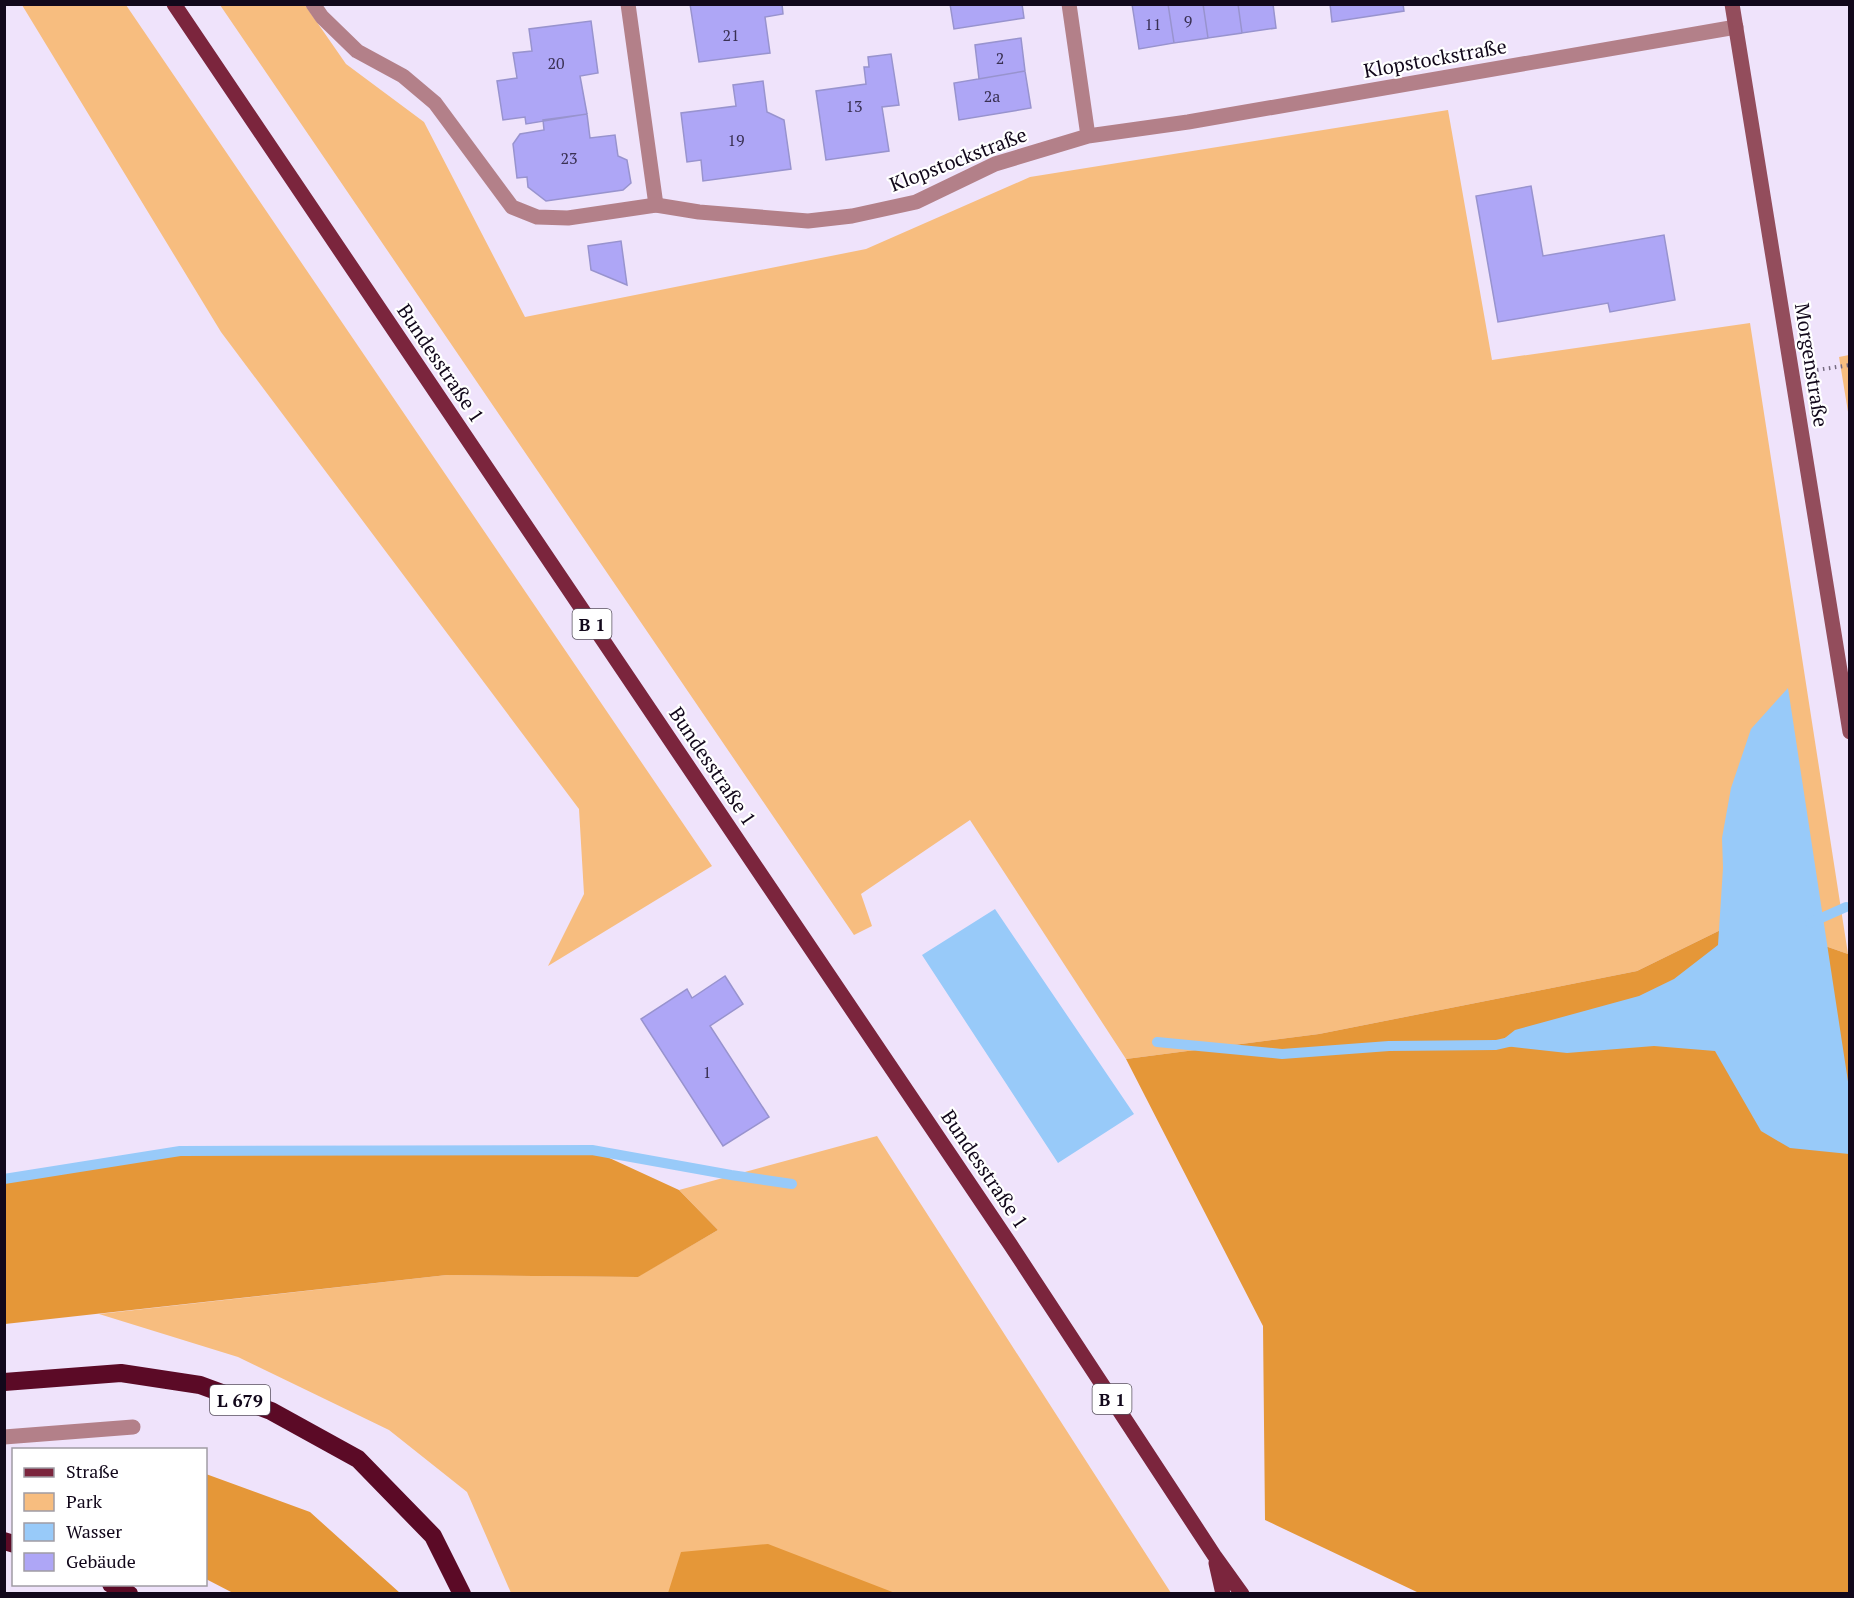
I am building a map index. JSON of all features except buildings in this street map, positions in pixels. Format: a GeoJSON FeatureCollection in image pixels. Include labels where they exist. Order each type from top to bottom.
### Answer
{"type":"FeatureCollection","features":[{"type":"Feature","properties":{"kind":"highway","name":"L 679"},"geometry":{"type":"LineString","coordinates":[[4,1382],[120,1373],[200,1385],[271,1411],[358,1459],[433,1536],[462,1593]]}},
{"type":"Feature","properties":{"kind":"highway"},"geometry":{"type":"LineString","coordinates":[[115,1586],[129,1593]]}},
{"type":"Feature","properties":{"kind":"main road","name":"Bundesstraße 1"},"geometry":{"type":"LineString","coordinates":[[174,4],[1010,1244],[1214,1555]]}},
{"type":"Feature","properties":{"kind":"main road","name":"Morgenstraße"},"geometry":{"type":"LineString","coordinates":[[1732,4],[1850,732]]}},
{"type":"Feature","properties":{"kind":"main road","name":"B 1"},"geometry":{"type":"LineString","coordinates":[[1214,1555],[1223,1593]]}},
{"type":"Feature","properties":{"kind":"main road","name":"B 1"},"geometry":{"type":"LineString","coordinates":[[1214,1555],[1242,1593]]}},
{"type":"Feature","properties":{"kind":"street","name":"Klopstockstraße"},"geometry":{"type":"LineString","coordinates":[[313,4],[322,17],[357,51],[403,76],[435,103],[512,207],[537,217],[568,218],[656,205],[699,212],[808,221],[852,216],[916,202],[995,164],[1088,136],[1188,122],[1736,27]]}},
{"type":"Feature","properties":{"kind":"street"},"geometry":{"type":"LineString","coordinates":[[628,4],[656,205]]}},
{"type":"Feature","properties":{"kind":"street"},"geometry":{"type":"LineString","coordinates":[[1069,4],[1088,136]]}},
{"type":"Feature","properties":{"kind":"street"},"geometry":{"type":"LineString","coordinates":[[4,1437],[133,1427]]}},
{"type":"Feature","properties":{"kind":"path"},"geometry":{"type":"LineString","coordinates":[[1792,374],[1850,365]]}},
{"type":"Feature","properties":{"kind":"green space"},"geometry":{"type":"Polygon","coordinates":[[[22,5],[126,5],[712,866],[548,966],[584,894],[579,809],[221,332],[22,5]]]}},
{"type":"Feature","properties":{"kind":"green space"},"geometry":{"type":"Polygon","coordinates":[[[220,5],[305,5],[346,64],[424,122],[525,317],[866,249],[1030,177],[1448,110],[1492,360],[1750,323],[1848,954],[1745,918],[1637,971],[1319,1034],[1126,1059],[970,820],[861,894],[872,926],[854,935],[220,5]]]}},
{"type":"Feature","properties":{"kind":"green space"},"geometry":{"type":"Polygon","coordinates":[[[1850,355],[1849,418],[1839,357],[1850,355]]]}},
{"type":"Feature","properties":{"kind":"green space"},"geometry":{"type":"Polygon","coordinates":[[[877,1136],[1171,1593],[511,1593],[467,1492],[389,1430],[238,1357],[99,1314],[447,1275],[637,1277],[718,1230],[679,1190],[877,1136]]]}},
{"type":"Feature","properties":{"kind":"shaded area"},"geometry":{"type":"Polygon","coordinates":[[[1745,918],[1848,954],[1850,963],[1849,1593],[1419,1593],[1265,1520],[1263,1326],[1126,1059],[1319,1034],[1637,971],[1745,918]]]}},
{"type":"Feature","properties":{"kind":"shaded area"},"geometry":{"type":"Polygon","coordinates":[[[592,1150],[679,1190],[718,1230],[638,1277],[447,1275],[5,1324],[5,1179],[180,1151],[592,1150]]]}},
{"type":"Feature","properties":{"kind":"shaded area"},"geometry":{"type":"Polygon","coordinates":[[[207,1474],[310,1512],[400,1593],[233,1593],[207,1580],[207,1474]]]}},
{"type":"Feature","properties":{"kind":"shaded area"},"geometry":{"type":"Polygon","coordinates":[[[768,1544],[895,1593],[668,1593],[681,1552],[768,1544]]]}},
{"type":"Feature","properties":{"kind":"water"},"geometry":{"type":"Polygon","coordinates":[[[1788,688],[1849,1088],[1849,1154],[1790,1148],[1761,1131],[1715,1051],[1654,1046],[1567,1053],[1496,1045],[1515,1030],[1639,996],[1674,979],[1718,945],[1723,868],[1722,838],[1731,788],[1751,729],[1788,688]]]}},
{"type":"Feature","properties":{"kind":"water"},"geometry":{"type":"Polygon","coordinates":[[[995,909],[1134,1114],[1058,1163],[922,955],[995,909]]]}},
{"type":"Feature","properties":{"kind":"waterway"},"geometry":{"type":"LineString","coordinates":[[1810,923],[1846,907]]}},
{"type":"Feature","properties":{"kind":"waterway"},"geometry":{"type":"LineString","coordinates":[[1157,1042],[1282,1054],[1389,1046],[1496,1045],[1509,1042]]}},
{"type":"Feature","properties":{"kind":"waterway"},"geometry":{"type":"LineString","coordinates":[[4,1179],[180,1151],[592,1150],[792,1184]]}}]}
